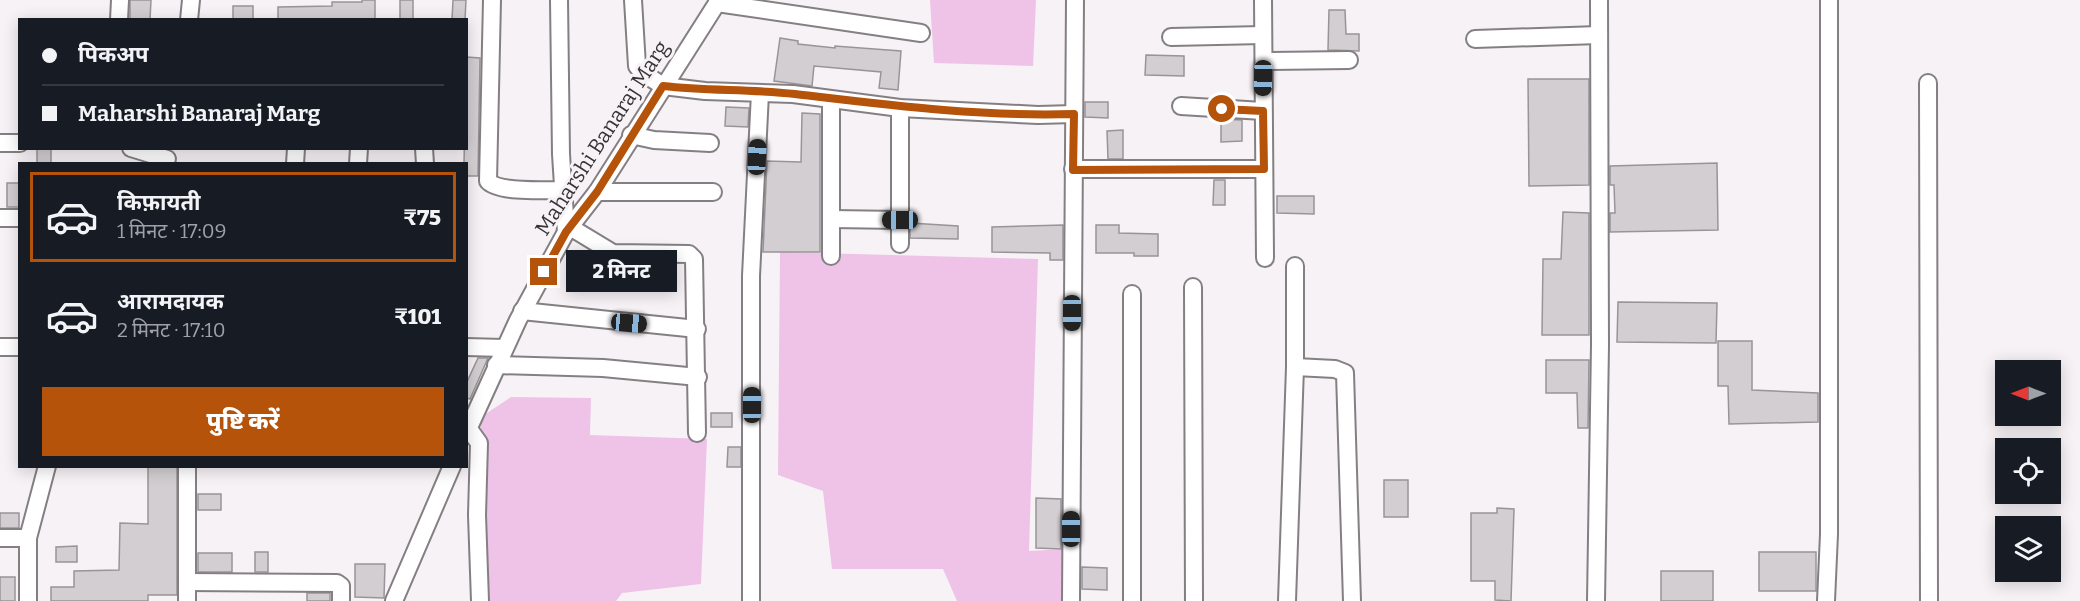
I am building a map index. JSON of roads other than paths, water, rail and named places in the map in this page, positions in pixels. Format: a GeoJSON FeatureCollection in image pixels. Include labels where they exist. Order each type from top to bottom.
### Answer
{"type":"FeatureCollection","features":[{"type":"Feature","properties":{"kind":"street"},"geometry":{"type":"LineString","coordinates":[[119,18],[120,0]]}},
{"type":"Feature","properties":{"kind":"street"},"geometry":{"type":"LineString","coordinates":[[189,18],[191,0]]}},
{"type":"Feature","properties":{"kind":"street"},"geometry":{"type":"LineString","coordinates":[[492,0],[488,180],[492,185],[507,188],[563,190]]}},
{"type":"Feature","properties":{"kind":"street"},"geometry":{"type":"LineString","coordinates":[[559,0],[563,190],[568,230],[613,254],[689,254],[694,259],[698,377],[697,433]]}},
{"type":"Feature","properties":{"kind":"street"},"geometry":{"type":"LineString","coordinates":[[633,0],[637,66],[643,73],[663,86],[705,91],[760,93],[900,108],[1038,115],[1074,114]]}},
{"type":"Feature","properties":{"kind":"street"},"geometry":{"type":"LineString","coordinates":[[1071,601],[1075,0]]}},
{"type":"Feature","properties":{"kind":"street"},"geometry":{"type":"LineString","coordinates":[[1263,0],[1265,258]]}},
{"type":"Feature","properties":{"kind":"street"},"geometry":{"type":"LineString","coordinates":[[1596,601],[1600,345],[1599,0]]}},
{"type":"Feature","properties":{"kind":"street"},"geometry":{"type":"LineString","coordinates":[[1826,601],[1829,534],[1829,0]]}},
{"type":"Feature","properties":{"kind":"street"},"geometry":{"type":"LineString","coordinates":[[718,1],[921,33]]}},
{"type":"Feature","properties":{"kind":"street","name":"Maharshi Banaraj Marg"},"geometry":{"type":"LineString","coordinates":[[468,432],[522,311],[568,230],[597,192],[718,1]]}},
{"type":"Feature","properties":{"kind":"street"},"geometry":{"type":"LineString","coordinates":[[1171,37],[1263,35]]}},
{"type":"Feature","properties":{"kind":"street"},"geometry":{"type":"LineString","coordinates":[[1475,39],[1599,36]]}},
{"type":"Feature","properties":{"kind":"street"},"geometry":{"type":"LineString","coordinates":[[1264,61],[1349,60]]}},
{"type":"Feature","properties":{"kind":"street"},"geometry":{"type":"LineString","coordinates":[[1928,83],[1929,601]]}},
{"type":"Feature","properties":{"kind":"street"},"geometry":{"type":"LineString","coordinates":[[751,601],[751,276],[760,93]]}},
{"type":"Feature","properties":{"kind":"street"},"geometry":{"type":"LineString","coordinates":[[831,100],[831,256]]}},
{"type":"Feature","properties":{"kind":"street"},"geometry":{"type":"LineString","coordinates":[[1181,106],[1263,111]]}},
{"type":"Feature","properties":{"kind":"street"},"geometry":{"type":"LineString","coordinates":[[900,108],[900,244]]}},
{"type":"Feature","properties":{"kind":"street"},"geometry":{"type":"LineString","coordinates":[[631,135],[654,140],[710,143]]}},
{"type":"Feature","properties":{"kind":"street"},"geometry":{"type":"LineString","coordinates":[[0,143],[18,143]]}},
{"type":"Feature","properties":{"kind":"street"},"geometry":{"type":"LineString","coordinates":[[139,150],[168,157]]}},
{"type":"Feature","properties":{"kind":"street"},"geometry":{"type":"LineString","coordinates":[[1073,170],[1264,169]]}},
{"type":"Feature","properties":{"kind":"street"},"geometry":{"type":"LineString","coordinates":[[597,192],[713,192]]}},
{"type":"Feature","properties":{"kind":"street"},"geometry":{"type":"LineString","coordinates":[[0,218],[18,218]]}},
{"type":"Feature","properties":{"kind":"street"},"geometry":{"type":"LineString","coordinates":[[832,219],[900,220]]}},
{"type":"Feature","properties":{"kind":"street"},"geometry":{"type":"LineString","coordinates":[[1287,601],[1295,367],[1295,266]]}},
{"type":"Feature","properties":{"kind":"street"},"geometry":{"type":"LineString","coordinates":[[1192,287],[1194,601]]}},
{"type":"Feature","properties":{"kind":"street"},"geometry":{"type":"LineString","coordinates":[[1132,294],[1132,601]]}},
{"type":"Feature","properties":{"kind":"street"},"geometry":{"type":"LineString","coordinates":[[522,311],[697,329]]}},
{"type":"Feature","properties":{"kind":"street"},"geometry":{"type":"LineString","coordinates":[[0,346],[18,347]]}},
{"type":"Feature","properties":{"kind":"street"},"geometry":{"type":"LineString","coordinates":[[468,346],[504,348]]}},
{"type":"Feature","properties":{"kind":"street"},"geometry":{"type":"LineString","coordinates":[[496,365],[603,368],[698,377]]}},
{"type":"Feature","properties":{"kind":"street"},"geometry":{"type":"LineString","coordinates":[[1295,367],[1335,369],[1345,373],[1352,601]]}},
{"type":"Feature","properties":{"kind":"street"},"geometry":{"type":"LineString","coordinates":[[468,432],[478,443],[477,515],[480,601]]}},
{"type":"Feature","properties":{"kind":"street"},"geometry":{"type":"LineString","coordinates":[[28,601],[28,538],[46,468]]}},
{"type":"Feature","properties":{"kind":"street"},"geometry":{"type":"LineString","coordinates":[[187,468],[187,601]]}},
{"type":"Feature","properties":{"kind":"street"},"geometry":{"type":"LineString","coordinates":[[394,601],[451,468]]}},
{"type":"Feature","properties":{"kind":"street"},"geometry":{"type":"LineString","coordinates":[[0,538],[28,538]]}},
{"type":"Feature","properties":{"kind":"street"},"geometry":{"type":"LineString","coordinates":[[187,582],[337,583],[341,585],[341,601]]}}]}
